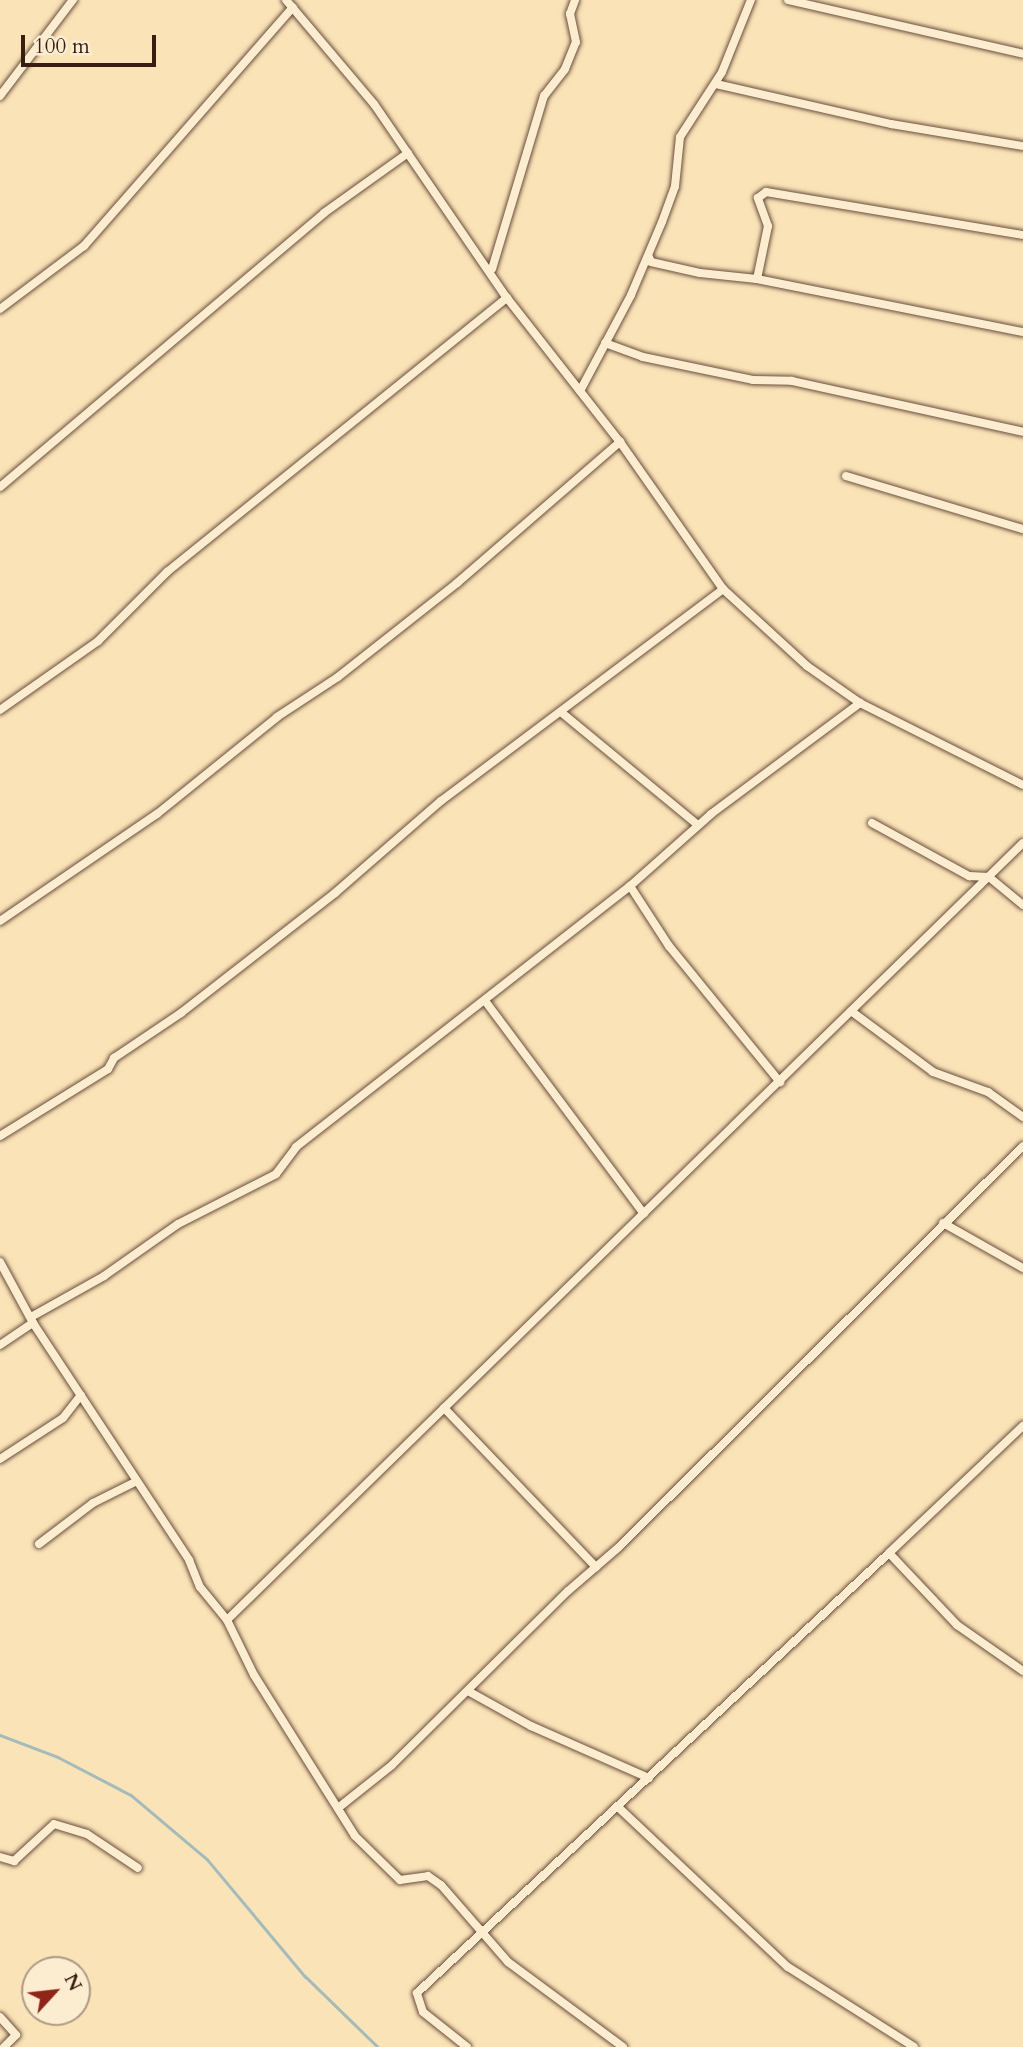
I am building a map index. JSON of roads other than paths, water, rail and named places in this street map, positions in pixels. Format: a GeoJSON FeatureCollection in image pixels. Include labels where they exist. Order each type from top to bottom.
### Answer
{"type":"FeatureCollection","features":[{"type":"Feature","properties":{"kind":"street"},"geometry":{"type":"LineString","coordinates":[[0,96],[73,0]]}},
{"type":"Feature","properties":{"kind":"street"},"geometry":{"type":"LineString","coordinates":[[492,270],[544,96],[565,69],[576,42],[570,14],[575,0]]}},
{"type":"Feature","properties":{"kind":"street"},"geometry":{"type":"LineString","coordinates":[[580,391],[649,257],[675,186],[680,137],[716,84],[751,0]]}},
{"type":"Feature","properties":{"kind":"street"},"geometry":{"type":"LineString","coordinates":[[788,0],[1023,54]]}},
{"type":"Feature","properties":{"kind":"street"},"geometry":{"type":"LineString","coordinates":[[0,309],[85,246],[290,3],[374,104],[492,270],[507,298],[620,442],[723,589],[807,666],[860,703],[1023,785]]}},
{"type":"Feature","properties":{"kind":"street"},"geometry":{"type":"LineString","coordinates":[[716,84],[891,124],[1023,146]]}},
{"type":"Feature","properties":{"kind":"street"},"geometry":{"type":"LineString","coordinates":[[0,487],[324,214],[408,153]]}},
{"type":"Feature","properties":{"kind":"street"},"geometry":{"type":"LineString","coordinates":[[757,279],[768,226],[758,198],[766,192],[1023,235]]}},
{"type":"Feature","properties":{"kind":"street"},"geometry":{"type":"LineString","coordinates":[[649,257],[651,262],[700,273],[757,279],[1023,332]]}},
{"type":"Feature","properties":{"kind":"street"},"geometry":{"type":"LineString","coordinates":[[0,710],[98,641],[167,572],[507,298]]}},
{"type":"Feature","properties":{"kind":"street"},"geometry":{"type":"LineString","coordinates":[[605,343],[643,356],[753,380],[792,381],[1023,432]]}},
{"type":"Feature","properties":{"kind":"street"},"geometry":{"type":"LineString","coordinates":[[0,921],[157,814],[276,717],[338,677],[457,583],[620,442]]}},
{"type":"Feature","properties":{"kind":"street"},"geometry":{"type":"LineString","coordinates":[[846,476],[1023,529]]}},
{"type":"Feature","properties":{"kind":"street"},"geometry":{"type":"LineString","coordinates":[[0,1136],[108,1069],[114,1058],[181,1013],[325,901],[441,801],[562,713],[660,632],[723,589]]}},
{"type":"Feature","properties":{"kind":"street"},"geometry":{"type":"LineString","coordinates":[[0,1345],[32,1320],[104,1276],[185,1219],[276,1174],[296,1147],[486,1002],[630,886],[698,825],[860,703]]}},
{"type":"Feature","properties":{"kind":"street"},"geometry":{"type":"LineString","coordinates":[[562,713],[698,825]]}},
{"type":"Feature","properties":{"kind":"street"},"geometry":{"type":"LineString","coordinates":[[872,823],[969,876],[989,877],[1023,905]]}},
{"type":"Feature","properties":{"kind":"street"},"geometry":{"type":"LineString","coordinates":[[227,1620],[1023,843]]}},
{"type":"Feature","properties":{"kind":"street"},"geometry":{"type":"LineString","coordinates":[[630,886],[669,946],[780,1082]]}},
{"type":"Feature","properties":{"kind":"street"},"geometry":{"type":"LineString","coordinates":[[486,1002],[644,1214]]}},
{"type":"Feature","properties":{"kind":"street"},"geometry":{"type":"LineString","coordinates":[[851,1011],[933,1072],[988,1092],[1023,1117]]}},
{"type":"Feature","properties":{"kind":"street"},"geometry":{"type":"LineString","coordinates":[[338,1808],[393,1765],[1023,1146]]}},
{"type":"Feature","properties":{"kind":"street"},"geometry":{"type":"LineString","coordinates":[[943,1223],[1023,1268]]}},
{"type":"Feature","properties":{"kind":"street"},"geometry":{"type":"LineString","coordinates":[[0,1262],[32,1320],[135,1482],[189,1560],[200,1587],[227,1620],[254,1675],[355,1836],[390,1873],[405,1881],[431,1877],[482,1931],[483,1939],[508,1962],[623,2047]]}},
{"type":"Feature","properties":{"kind":"street"},"geometry":{"type":"LineString","coordinates":[[0,1459],[63,1418],[81,1395]]}},
{"type":"Feature","properties":{"kind":"street"},"geometry":{"type":"LineString","coordinates":[[444,1408],[596,1567]]}},
{"type":"Feature","properties":{"kind":"street"},"geometry":{"type":"LineString","coordinates":[[467,2047],[423,2012],[417,1993],[1023,1426]]}},
{"type":"Feature","properties":{"kind":"street"},"geometry":{"type":"LineString","coordinates":[[39,1544],[93,1503],[135,1482]]}},
{"type":"Feature","properties":{"kind":"street"},"geometry":{"type":"LineString","coordinates":[[889,1553],[957,1625],[1023,1671]]}},
{"type":"Feature","properties":{"kind":"street"},"geometry":{"type":"LineString","coordinates":[[468,1691],[531,1727],[649,1778]]}},
{"type":"Feature","properties":{"kind":"street"},"geometry":{"type":"LineString","coordinates":[[618,1807],[788,1966],[914,2047]]}},
{"type":"Feature","properties":{"kind":"street"},"geometry":{"type":"LineString","coordinates":[[0,1857],[14,1861],[54,1824],[87,1834],[138,1868]]}},
{"type":"Feature","properties":{"kind":"street"},"geometry":{"type":"LineString","coordinates":[[0,2017],[16,2035],[4,2047]]}},
{"type":"Feature","properties":{"kind":"waterway"},"geometry":{"type":"LineString","coordinates":[[0,1735],[58,1757],[131,1795],[207,1859],[305,1976],[378,2047]]}}]}
